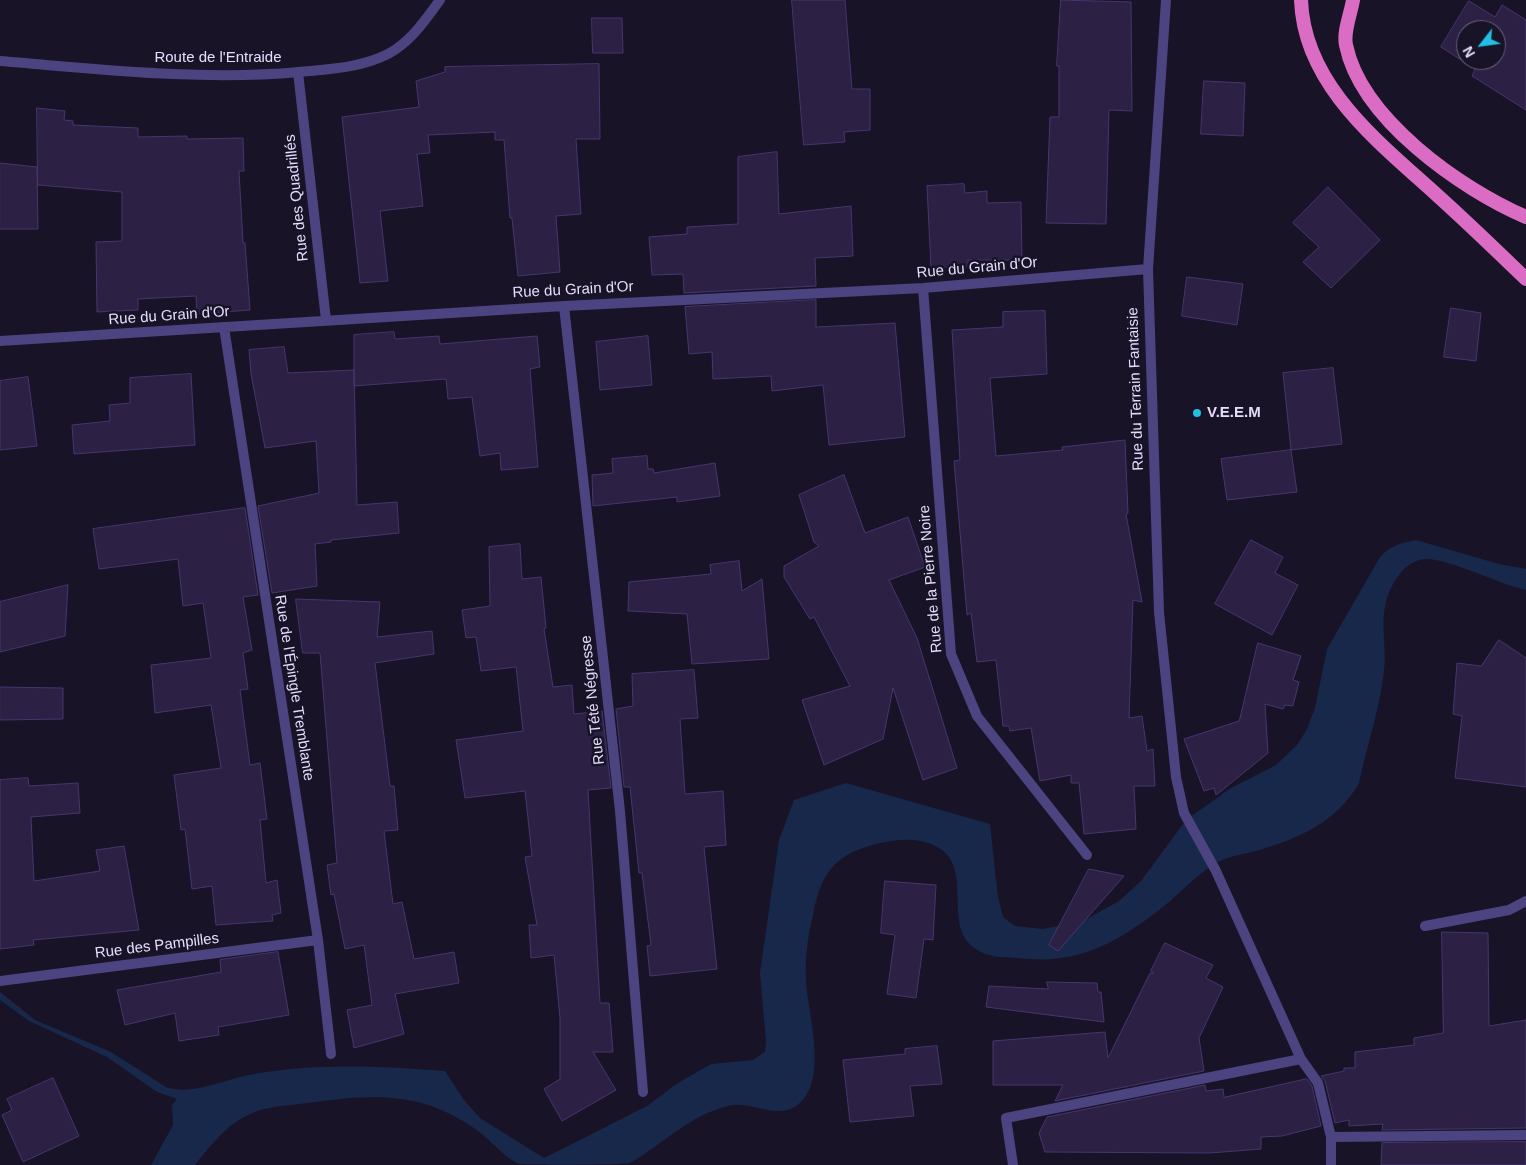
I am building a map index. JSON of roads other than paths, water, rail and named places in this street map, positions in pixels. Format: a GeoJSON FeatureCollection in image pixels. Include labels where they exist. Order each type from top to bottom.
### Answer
{"type":"FeatureCollection","features":[{"type":"Feature","properties":{"kind":"highway"},"geometry":{"type":"LineString","coordinates":[[1301,0],[1309,44],[1320,69],[1351,114],[1526,279]]}},
{"type":"Feature","properties":{"kind":"highway"},"geometry":{"type":"LineString","coordinates":[[1354,0],[1345,43],[1352,67],[1368,96],[1409,140],[1459,180],[1508,210],[1526,217]]}},
{"type":"Feature","properties":{"kind":"street","name":"Route de l'Entraide"},"geometry":{"type":"LineString","coordinates":[[0,62],[160,73],[268,75],[364,64],[390,53],[414,34],[440,0]]}},
{"type":"Feature","properties":{"kind":"street","name":"Rue du Terrain Fantaisie"},"geometry":{"type":"LineString","coordinates":[[1166,0],[1148,269],[1158,612],[1176,777],[1184,813],[1216,870],[1301,1059],[1318,1083],[1331,1137],[1331,1165]]}},
{"type":"Feature","properties":{"kind":"street","name":"Rue des Quadrillés"},"geometry":{"type":"LineString","coordinates":[[298,72],[326,320]]}},
{"type":"Feature","properties":{"kind":"street","name":"Rue du Grain d'Or"},"geometry":{"type":"LineString","coordinates":[[0,341],[564,306],[923,288],[1148,269]]}},
{"type":"Feature","properties":{"kind":"street","name":"Rue de la Pierre Noire"},"geometry":{"type":"LineString","coordinates":[[923,288],[951,654],[977,716],[1087,854]]}},
{"type":"Feature","properties":{"kind":"street","name":"Rue Tété Négresse"},"geometry":{"type":"LineString","coordinates":[[564,306],[620,811],[643,1092]]}},
{"type":"Feature","properties":{"kind":"street","name":"Rue de l'Épingle Tremblante"},"geometry":{"type":"LineString","coordinates":[[224,327],[318,940],[331,1054]]}},
{"type":"Feature","properties":{"kind":"street"},"geometry":{"type":"LineString","coordinates":[[1425,926],[1509,910],[1526,901]]}},
{"type":"Feature","properties":{"kind":"street","name":"Rue des Pampilles"},"geometry":{"type":"LineString","coordinates":[[0,981],[318,940]]}},
{"type":"Feature","properties":{"kind":"street"},"geometry":{"type":"LineString","coordinates":[[1013,1165],[1006,1118],[1301,1059]]}},
{"type":"Feature","properties":{"kind":"street"},"geometry":{"type":"LineString","coordinates":[[1331,1137],[1526,1135]]}},
{"type":"Feature","properties":{"kind":"water"},"geometry":{"type":"Polygon","coordinates":[[[1416,540],[1499,564],[1526,569],[1526,590],[1434,560],[1424,559],[1417,561],[1404,569],[1391,588],[1384,610],[1385,663],[1382,685],[1359,783],[1339,809],[1327,819],[1315,828],[1287,841],[1218,862],[1199,875],[1152,916],[1117,939],[1081,954],[1062,958],[1041,959],[994,956],[986,954],[970,945],[962,932],[954,867],[946,854],[931,844],[917,840],[897,840],[862,848],[840,860],[832,868],[825,877],[816,900],[806,954],[807,992],[815,1060],[809,1090],[801,1102],[793,1108],[776,1111],[733,1105],[712,1111],[683,1127],[629,1163],[519,1164],[504,1154],[477,1130],[440,1109],[401,1099],[367,1097],[286,1105],[259,1111],[246,1116],[232,1125],[212,1144],[195,1165],[151,1165],[173,1125],[172,1105],[177,1099],[157,1092],[107,1057],[29,1021],[0,1000],[0,992],[35,1020],[111,1052],[166,1087],[175,1089],[193,1089],[265,1072],[316,1067],[342,1066],[445,1071],[464,1100],[480,1118],[544,1158],[647,1106],[678,1083],[711,1064],[753,1060],[765,1052],[766,1041],[760,973],[779,840],[794,800],[846,783],[990,824],[998,897],[1003,917],[1015,926],[1043,929],[1083,921],[1119,901],[1141,881],[1186,820],[1231,788],[1276,765],[1297,745],[1306,731],[1315,708],[1327,649],[1380,557],[1396,546],[1416,540]]]}},
{"type":"Feature","properties":{"kind":"place","name":"V.E.E.M"},"geometry":{"type":"Point","coordinates":[1197,413]}}]}
